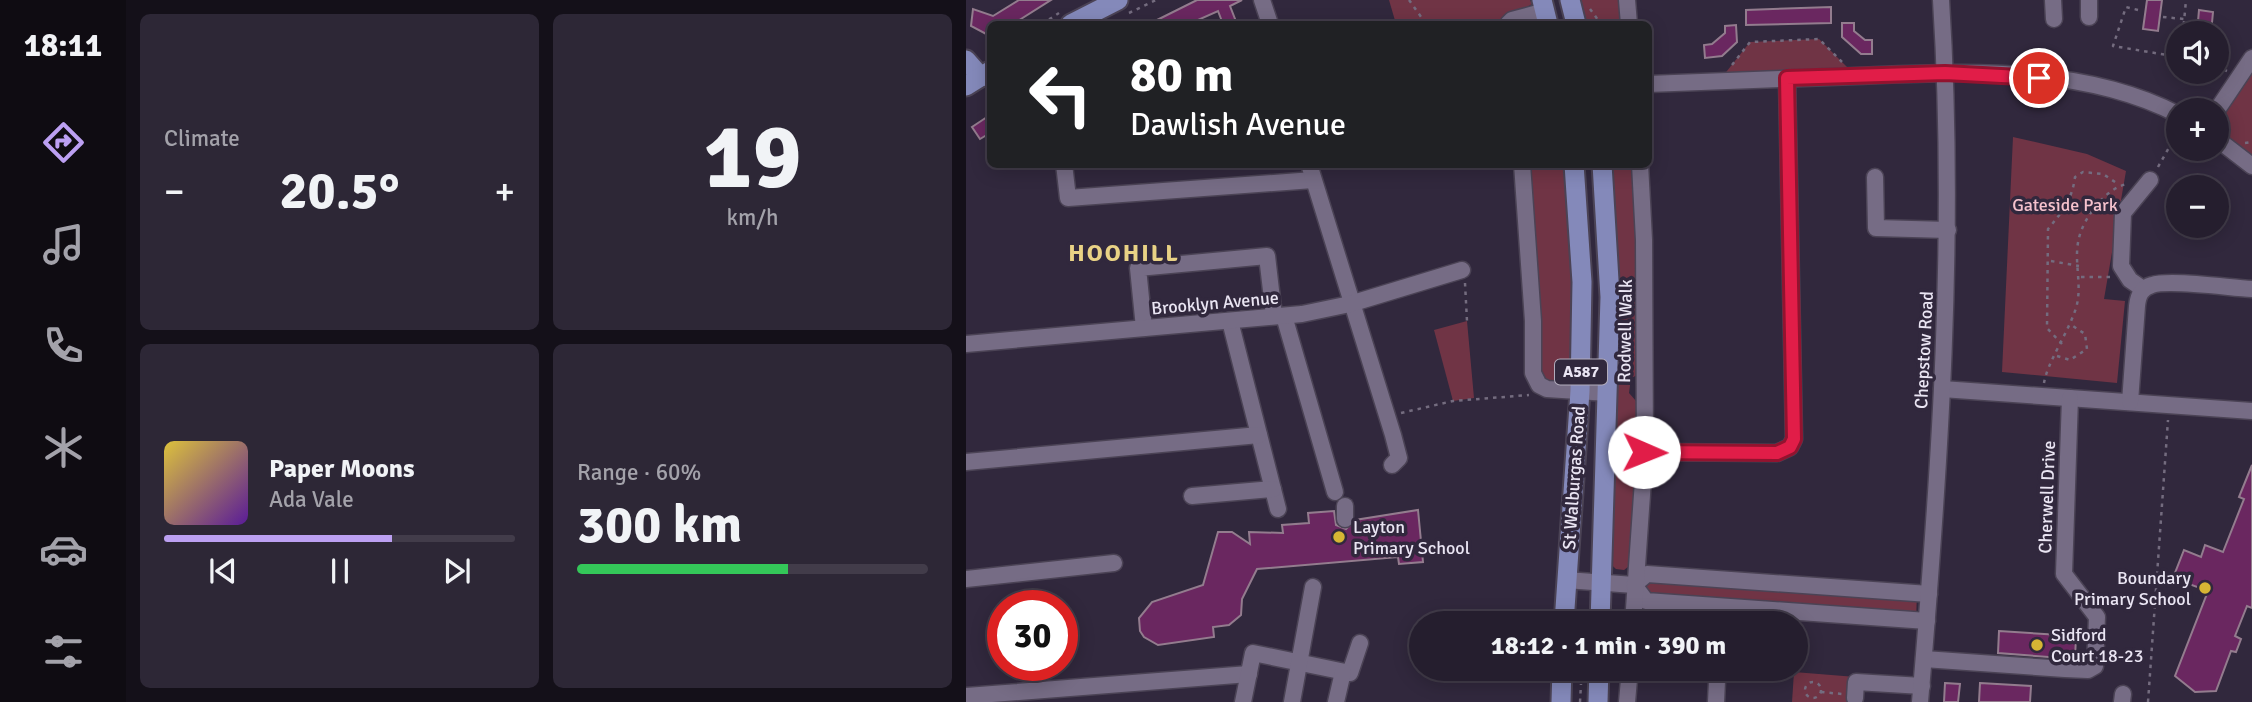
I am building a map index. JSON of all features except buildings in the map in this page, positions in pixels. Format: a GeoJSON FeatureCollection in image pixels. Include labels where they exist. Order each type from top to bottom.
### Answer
{"type":"FeatureCollection","features":[{"type":"Feature","properties":{"kind":"main road"},"geometry":{"type":"LineString","coordinates":[[1078,21],[1118,0]]}},
{"type":"Feature","properties":{"kind":"main road"},"geometry":{"type":"LineString","coordinates":[[1570,0],[1575,21]]}},
{"type":"Feature","properties":{"kind":"main road"},"geometry":{"type":"LineString","coordinates":[[966,60],[979,78]]}},
{"type":"Feature","properties":{"kind":"main road","name":"St Walburgas Road"},"geometry":{"type":"LineString","coordinates":[[1565,611],[1580,391],[1582,282],[1574,168]]}},
{"type":"Feature","properties":{"kind":"main road","name":"St Walburgas Road"},"geometry":{"type":"LineString","coordinates":[[1600,611],[1610,287],[1602,168]]}},
{"type":"Feature","properties":{"kind":"main road"},"geometry":{"type":"LineString","coordinates":[[1561,702],[1562,681]]}},
{"type":"Feature","properties":{"kind":"main road"},"geometry":{"type":"LineString","coordinates":[[1598,702],[1599,681]]}},
{"type":"Feature","properties":{"kind":"street"},"geometry":{"type":"LineString","coordinates":[[1262,0],[1269,21]]}},
{"type":"Feature","properties":{"kind":"street"},"geometry":{"type":"LineString","coordinates":[[1627,0],[1629,21]]}},
{"type":"Feature","properties":{"kind":"street","name":"Chepstow Road"},"geometry":{"type":"LineString","coordinates":[[1921,694],[1942,389],[1948,230],[1941,0]]}},
{"type":"Feature","properties":{"kind":"street"},"geometry":{"type":"LineString","coordinates":[[2053,0],[2054,19]]}},
{"type":"Feature","properties":{"kind":"street"},"geometry":{"type":"LineString","coordinates":[[2089,0],[2089,17]]}},
{"type":"Feature","properties":{"kind":"street"},"geometry":{"type":"LineString","coordinates":[[1510,21],[1545,12]]}},
{"type":"Feature","properties":{"kind":"street"},"geometry":{"type":"LineString","coordinates":[[2225,98],[2252,58]]}},
{"type":"Feature","properties":{"kind":"street"},"geometry":{"type":"LineString","coordinates":[[1652,84],[1945,73],[2017,76],[2090,85],[2135,95],[2166,109]]}},
{"type":"Feature","properties":{"kind":"street"},"geometry":{"type":"LineString","coordinates":[[1644,452],[1777,453],[1790,447],[1794,439],[1787,78]]}},
{"type":"Feature","properties":{"kind":"street"},"geometry":{"type":"LineString","coordinates":[[2229,148],[2252,166]]}},
{"type":"Feature","properties":{"kind":"street"},"geometry":{"type":"LineString","coordinates":[[1064,168],[1068,198],[1311,172],[1393,435],[1399,458],[1392,465]]}},
{"type":"Feature","properties":{"kind":"street"},"geometry":{"type":"LineString","coordinates":[[1522,168],[1533,321],[1533,373],[1539,385],[1547,389],[1608,393]]}},
{"type":"Feature","properties":{"kind":"street","name":"Rodwell Walk"},"geometry":{"type":"LineString","coordinates":[[1633,611],[1644,452],[1644,240],[1640,168]]}},
{"type":"Feature","properties":{"kind":"street"},"geometry":{"type":"LineString","coordinates":[[1875,177],[1876,228],[1948,230]]}},
{"type":"Feature","properties":{"kind":"street"},"geometry":{"type":"LineString","coordinates":[[2130,402],[2138,296],[2137,285],[2121,266],[2116,210],[2150,180]]}},
{"type":"Feature","properties":{"kind":"street"},"geometry":{"type":"LineString","coordinates":[[1144,328],[1139,268],[1267,257],[1279,316],[1335,492]]}},
{"type":"Feature","properties":{"kind":"street","name":"Brooklyn Avenue"},"geometry":{"type":"LineString","coordinates":[[966,344],[1279,316],[1350,304],[1462,270]]}},
{"type":"Feature","properties":{"kind":"street"},"geometry":{"type":"LineString","coordinates":[[2137,285],[2252,289]]}},
{"type":"Feature","properties":{"kind":"street"},"geometry":{"type":"LineString","coordinates":[[1230,321],[1278,509]]}},
{"type":"Feature","properties":{"kind":"street"},"geometry":{"type":"LineString","coordinates":[[1942,389],[2252,411]]}},
{"type":"Feature","properties":{"kind":"street","name":"Cherwell Drive"},"geometry":{"type":"LineString","coordinates":[[1924,659],[2088,670],[2095,666],[2097,617],[2064,574],[2070,398]]}},
{"type":"Feature","properties":{"kind":"street"},"geometry":{"type":"LineString","coordinates":[[966,462],[1259,435]]}},
{"type":"Feature","properties":{"kind":"street"},"geometry":{"type":"LineString","coordinates":[[1192,496],[1273,489]]}},
{"type":"Feature","properties":{"kind":"street"},"geometry":{"type":"LineString","coordinates":[[966,579],[1114,563]]}},
{"type":"Feature","properties":{"kind":"street"},"geometry":{"type":"LineString","coordinates":[[1566,580],[1634,585],[1647,574],[1929,594]]}},
{"type":"Feature","properties":{"kind":"street"},"geometry":{"type":"LineString","coordinates":[[1634,585],[1646,601],[1927,621]]}},
{"type":"Feature","properties":{"kind":"street"},"geometry":{"type":"LineString","coordinates":[[1292,702],[1313,587]]}},
{"type":"Feature","properties":{"kind":"street"},"geometry":{"type":"LineString","coordinates":[[1244,702],[1253,653],[1350,673],[1360,643]]}},
{"type":"Feature","properties":{"kind":"street"},"geometry":{"type":"LineString","coordinates":[[1336,702],[1342,671]]}},
{"type":"Feature","properties":{"kind":"street"},"geometry":{"type":"LineString","coordinates":[[966,696],[1062,695],[1249,674]]}},
{"type":"Feature","properties":{"kind":"street"},"geometry":{"type":"LineString","coordinates":[[1627,702],[1628,681]]}},
{"type":"Feature","properties":{"kind":"street"},"geometry":{"type":"LineString","coordinates":[[1716,702],[1717,681]]}},
{"type":"Feature","properties":{"kind":"street"},"geometry":{"type":"LineString","coordinates":[[1855,696],[1856,682],[1921,694]]}},
{"type":"Feature","properties":{"kind":"path"},"geometry":{"type":"LineString","coordinates":[[1409,0],[1426,21]]}},
{"type":"Feature","properties":{"kind":"path"},"geometry":{"type":"LineString","coordinates":[[1586,0],[1599,21]]}},
{"type":"Feature","properties":{"kind":"path"},"geometry":{"type":"LineString","coordinates":[[2163,17],[2184,19],[2186,0]]}},
{"type":"Feature","properties":{"kind":"path"},"geometry":{"type":"LineString","coordinates":[[2138,10],[2126,7],[2113,46],[2166,55]]}},
{"type":"Feature","properties":{"kind":"path"},"geometry":{"type":"LineString","coordinates":[[1719,81],[1750,42],[1819,39],[1856,76]]}},
{"type":"Feature","properties":{"kind":"path"},"geometry":{"type":"LineString","coordinates":[[2043,396],[2045,376],[2062,344],[2080,293],[2079,238],[2101,201],[2120,186],[2150,180],[2166,153]]}},
{"type":"Feature","properties":{"kind":"path"},"geometry":{"type":"LineString","coordinates":[[2062,344],[2047,328],[2046,282],[2050,261],[2048,229],[2065,209],[2073,194],[2075,177],[2083,172],[2103,174],[2120,186]]}},
{"type":"Feature","properties":{"kind":"path"},"geometry":{"type":"LineString","coordinates":[[2050,261],[2079,266]]}},
{"type":"Feature","properties":{"kind":"path"},"geometry":{"type":"LineString","coordinates":[[1462,270],[1467,291],[1467,321]]}},
{"type":"Feature","properties":{"kind":"path"},"geometry":{"type":"LineString","coordinates":[[2080,277],[2137,285]]}},
{"type":"Feature","properties":{"kind":"path"},"geometry":{"type":"LineString","coordinates":[[2056,356],[2070,360],[2087,349],[2085,334],[2070,324]]}},
{"type":"Feature","properties":{"kind":"path"},"geometry":{"type":"LineString","coordinates":[[1386,416],[1474,398],[1536,395],[1539,385]]}},
{"type":"Feature","properties":{"kind":"path"},"geometry":{"type":"LineString","coordinates":[[2148,702],[2169,406]]}},
{"type":"Feature","properties":{"kind":"path"},"geometry":{"type":"LineString","coordinates":[[1821,692],[1815,682],[1806,688],[1807,695],[1812,698],[1821,692],[1855,696]]}},
{"type":"Feature","properties":{"kind":"green space"},"geometry":{"type":"Polygon","coordinates":[[[1389,0],[1530,0],[1532,4],[1503,21],[1395,21],[1389,0]]]}},
{"type":"Feature","properties":{"kind":"green space"},"geometry":{"type":"Polygon","coordinates":[[[1570,0],[1627,0],[1629,21],[1575,21],[1570,0]]]}},
{"type":"Feature","properties":{"kind":"green space"},"geometry":{"type":"Polygon","coordinates":[[[1819,39],[1851,71],[1723,76],[1750,42],[1819,39]]]}},
{"type":"Feature","properties":{"kind":"green space"},"geometry":{"type":"Polygon","coordinates":[[[2252,69],[2252,155],[2229,139],[2229,102],[2252,69]]]}},
{"type":"Feature","properties":{"kind":"green space","name":"Gateside Park"},"geometry":{"type":"Polygon","coordinates":[[[2013,137],[2087,154],[2126,171],[2104,299],[2125,301],[2117,383],[2002,372],[2013,137]]]}},
{"type":"Feature","properties":{"kind":"green space"},"geometry":{"type":"Polygon","coordinates":[[[1522,168],[1566,168],[1573,269],[1573,375],[1564,387],[1539,385],[1522,168]]]}},
{"type":"Feature","properties":{"kind":"green space"},"geometry":{"type":"Polygon","coordinates":[[[1602,168],[1639,168],[1642,373],[1631,378],[1629,393],[1643,409],[1637,560],[1624,570],[1616,569],[1603,557],[1602,168]]]}},
{"type":"Feature","properties":{"kind":"green space"},"geometry":{"type":"Polygon","coordinates":[[[1467,321],[1474,398],[1453,401],[1434,330],[1467,321]]]}},
{"type":"Feature","properties":{"kind":"green space"},"geometry":{"type":"Polygon","coordinates":[[[1647,574],[1917,593],[1916,620],[1646,601],[1647,574]]]}},
{"type":"Feature","properties":{"kind":"green space"},"geometry":{"type":"Polygon","coordinates":[[[1808,673],[1856,677],[1855,702],[1792,702],[1793,681],[1808,681],[1808,673]]]}},
{"type":"Feature","properties":{"kind":"place","name":"Layton Primary School"},"geometry":{"type":"Point","coordinates":[1339,537]}},
{"type":"Feature","properties":{"kind":"place","name":"Boundary Primary School"},"geometry":{"type":"Point","coordinates":[2205,588]}},
{"type":"Feature","properties":{"kind":"place","name":"Sidford Court 18-23"},"geometry":{"type":"Point","coordinates":[2037,645]}},
{"type":"Feature","properties":{"kind":"district","name":"HOOHILL"},"geometry":{"type":"Point","coordinates":[1124,253]}},
{"type":"Feature","properties":{"kind":"route"},"geometry":{"type":"LineString","coordinates":[[1644,452],[1777,453],[1790,447],[1794,439],[1787,78],[1945,73],[2039,78]]}}]}
